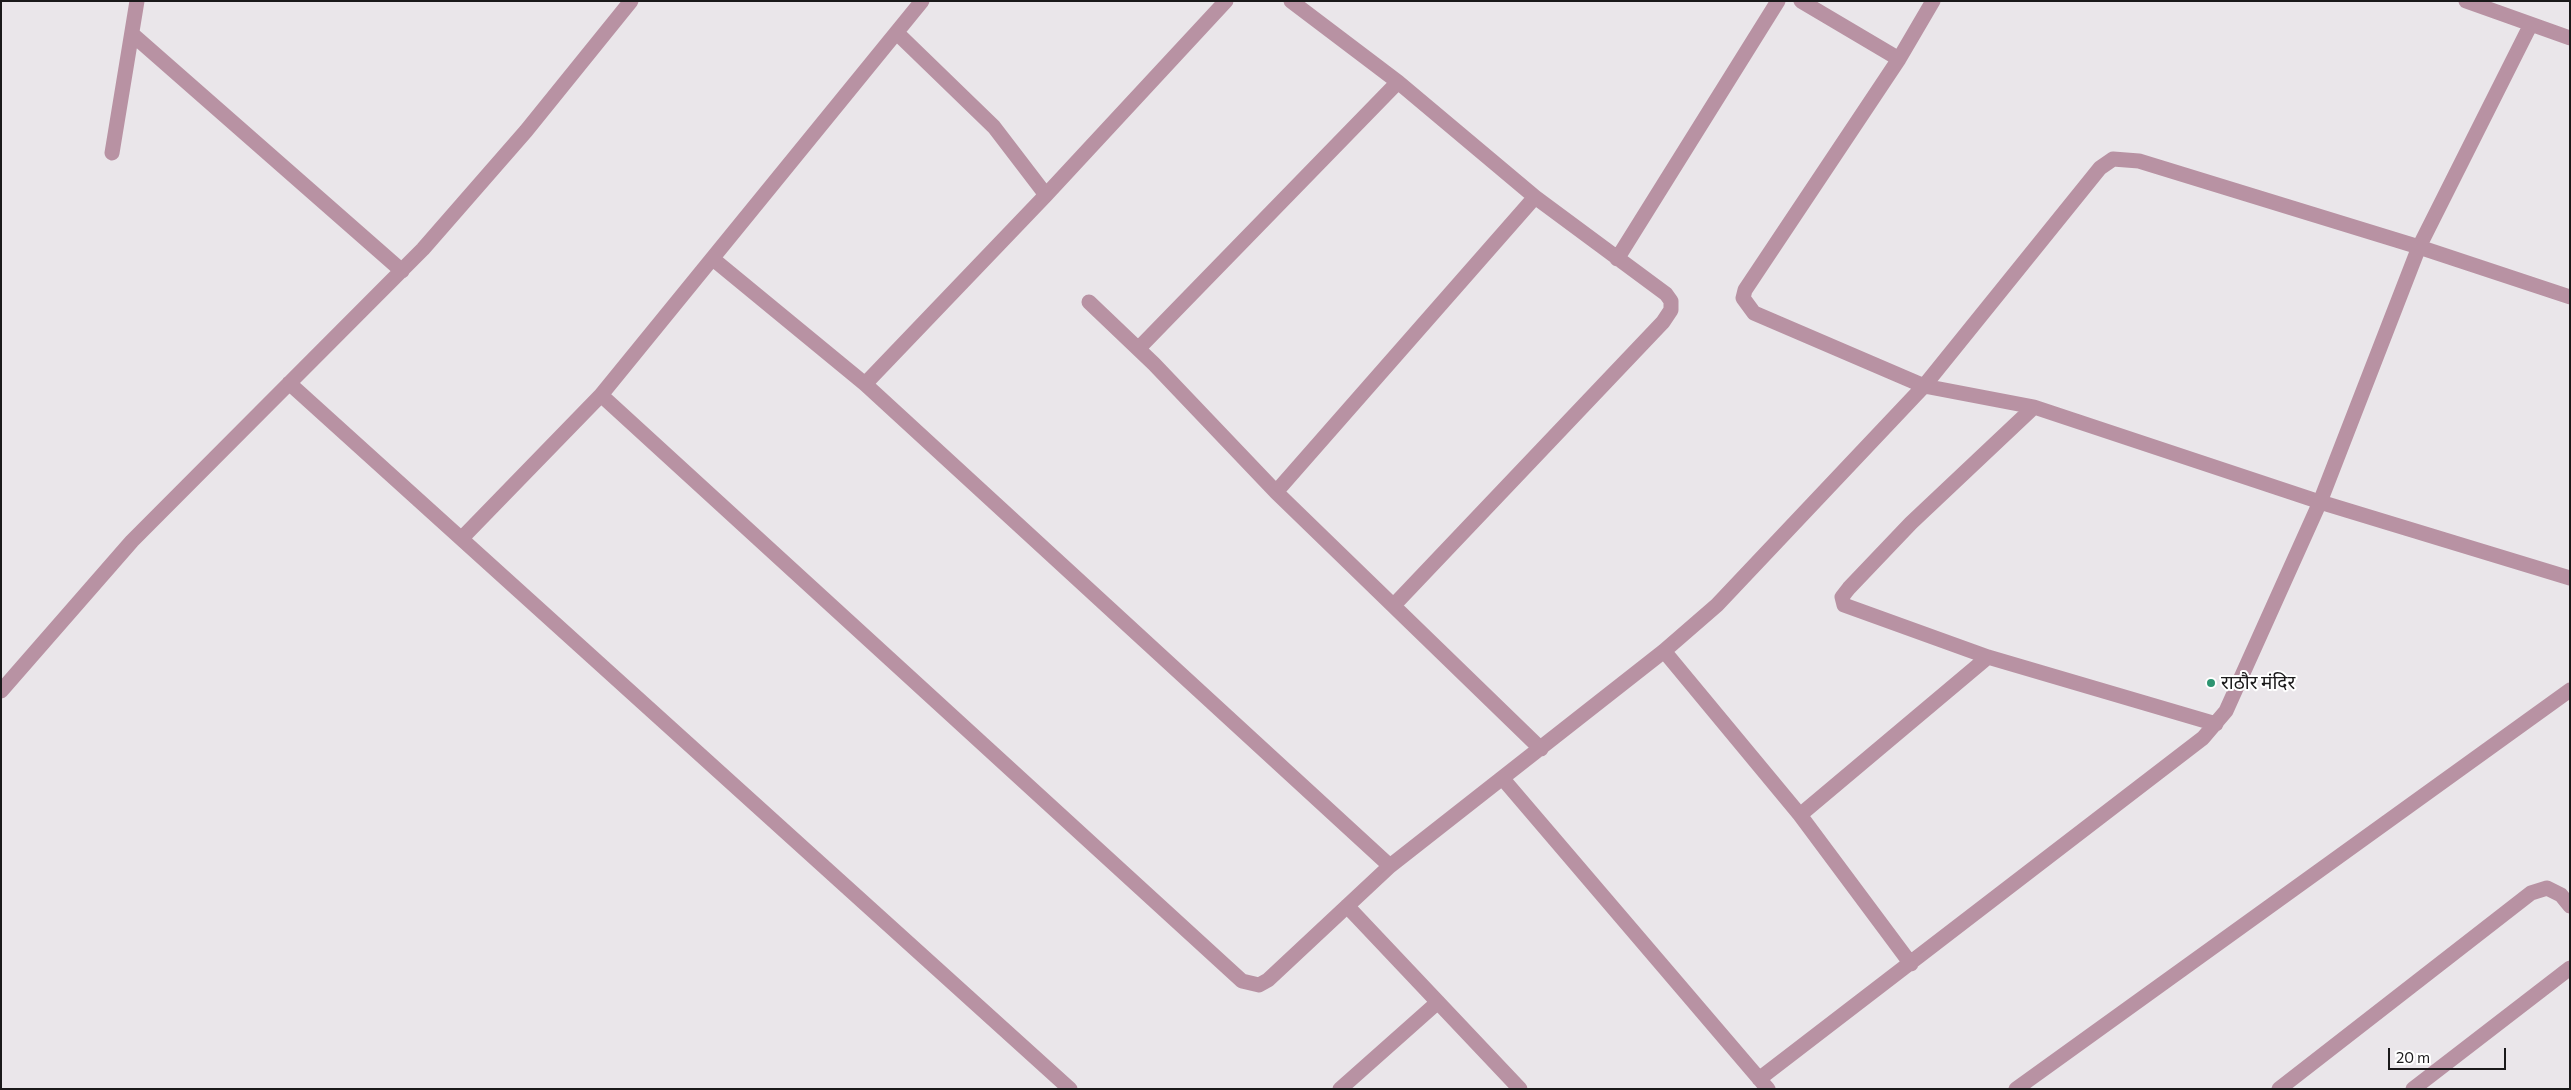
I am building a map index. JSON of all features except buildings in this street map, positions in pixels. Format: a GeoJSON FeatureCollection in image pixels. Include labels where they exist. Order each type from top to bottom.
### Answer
{"type":"FeatureCollection","features":[{"type":"Feature","properties":{"kind":"street"},"geometry":{"type":"LineString","coordinates":[[112,153],[137,1]]}},
{"type":"Feature","properties":{"kind":"street"},"geometry":{"type":"LineString","coordinates":[[1,691],[132,541],[402,271],[526,132],[631,1]]}},
{"type":"Feature","properties":{"kind":"street"},"geometry":{"type":"LineString","coordinates":[[462,538],[601,395],[922,1]]}},
{"type":"Feature","properties":{"kind":"street"},"geometry":{"type":"LineString","coordinates":[[865,384],[1046,195],[1226,1]]}},
{"type":"Feature","properties":{"kind":"street"},"geometry":{"type":"LineString","coordinates":[[1291,1],[1398,82],[1535,197],[1666,294],[1671,301],[1671,310],[1663,322],[1394,605]]}},
{"type":"Feature","properties":{"kind":"street"},"geometry":{"type":"LineString","coordinates":[[1617,259],[1778,1]]}},
{"type":"Feature","properties":{"kind":"street"},"geometry":{"type":"LineString","coordinates":[[1802,1],[1899,59]]}},
{"type":"Feature","properties":{"kind":"street"},"geometry":{"type":"LineString","coordinates":[[1933,1],[1899,59],[1745,290],[1743,298],[1754,312],[1924,386],[2034,407],[2320,502],[2570,578]]}},
{"type":"Feature","properties":{"kind":"street"},"geometry":{"type":"LineString","coordinates":[[2466,1],[2530,26],[2570,38]]}},
{"type":"Feature","properties":{"kind":"street"},"geometry":{"type":"LineString","coordinates":[[1503,778],[1764,1084],[1912,964],[2203,738],[2226,711],[2320,502],[2420,247],[2530,26]]}},
{"type":"Feature","properties":{"kind":"street"},"geometry":{"type":"LineString","coordinates":[[897,33],[994,127],[1046,195]]}},
{"type":"Feature","properties":{"kind":"street"},"geometry":{"type":"LineString","coordinates":[[132,34],[402,271]]}},
{"type":"Feature","properties":{"kind":"street"},"geometry":{"type":"LineString","coordinates":[[1138,348],[1398,82]]}},
{"type":"Feature","properties":{"kind":"street"},"geometry":{"type":"LineString","coordinates":[[601,395],[1242,981],[1259,985],[1268,980],[1390,866],[1664,651],[1717,605],[1924,386],[2100,168],[2113,160],[2139,161],[2420,247],[2570,297]]}},
{"type":"Feature","properties":{"kind":"street"},"geometry":{"type":"LineString","coordinates":[[1276,492],[1535,197]]}},
{"type":"Feature","properties":{"kind":"street"},"geometry":{"type":"LineString","coordinates":[[713,259],[865,384],[1390,866]]}},
{"type":"Feature","properties":{"kind":"street"},"geometry":{"type":"LineString","coordinates":[[1089,302],[1138,348],[1276,492],[1541,749]]}},
{"type":"Feature","properties":{"kind":"street"},"geometry":{"type":"LineString","coordinates":[[289,383],[1070,1089]]}},
{"type":"Feature","properties":{"kind":"street"},"geometry":{"type":"LineString","coordinates":[[2034,407],[1911,523],[1842,597],[1844,605],[1853,610],[1988,657],[2216,724]]}},
{"type":"Feature","properties":{"kind":"street"},"geometry":{"type":"LineString","coordinates":[[1664,651],[1800,815],[1912,964]]}},
{"type":"Feature","properties":{"kind":"street"},"geometry":{"type":"LineString","coordinates":[[1800,815],[1988,657]]}},
{"type":"Feature","properties":{"kind":"street"},"geometry":{"type":"LineString","coordinates":[[2016,1089],[2570,690]]}},
{"type":"Feature","properties":{"kind":"street"},"geometry":{"type":"LineString","coordinates":[[2279,1089],[2531,893],[2547,888],[2561,895],[2570,906]]}},
{"type":"Feature","properties":{"kind":"street"},"geometry":{"type":"LineString","coordinates":[[1347,906],[1520,1089]]}},
{"type":"Feature","properties":{"kind":"street"},"geometry":{"type":"LineString","coordinates":[[2413,1089],[2570,968]]}},
{"type":"Feature","properties":{"kind":"street"},"geometry":{"type":"LineString","coordinates":[[1340,1089],[1438,1002]]}},
{"type":"Feature","properties":{"kind":"place","name":"राठौर मंदिर"},"geometry":{"type":"Point","coordinates":[2211,683]}}]}
